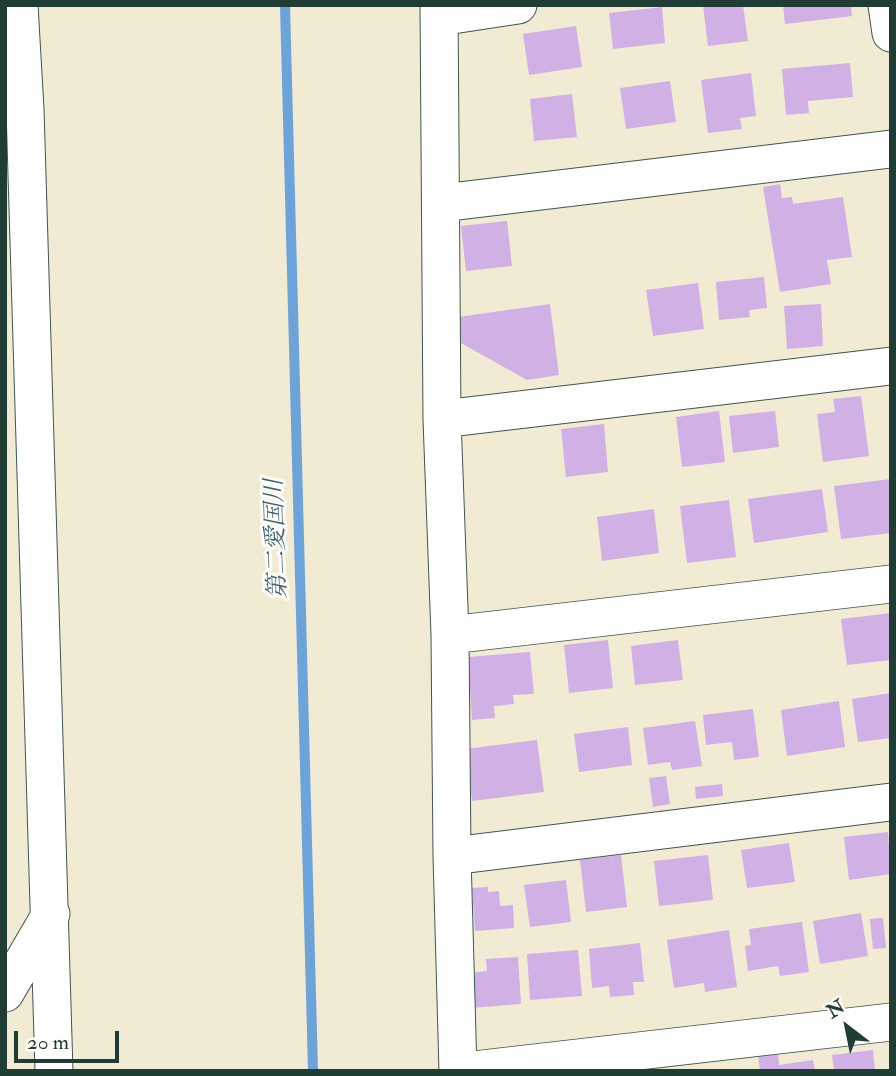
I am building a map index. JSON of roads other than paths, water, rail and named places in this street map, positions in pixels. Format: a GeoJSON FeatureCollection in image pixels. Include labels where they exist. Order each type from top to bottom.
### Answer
{"type":"FeatureCollection","features":[{"type":"Feature","properties":{"kind":"street"},"geometry":{"type":"LineString","coordinates":[[19,5],[26,123],[54,1071]]}},
{"type":"Feature","properties":{"kind":"street"},"geometry":{"type":"LineString","coordinates":[[458,1071],[450,635],[442,419],[439,11],[518,5]]}},
{"type":"Feature","properties":{"kind":"street"},"geometry":{"type":"LineString","coordinates":[[887,5],[891,33]]}},
{"type":"Feature","properties":{"kind":"street"},"geometry":{"type":"LineString","coordinates":[[442,203],[891,149]]}},
{"type":"Feature","properties":{"kind":"street"},"geometry":{"type":"LineString","coordinates":[[442,419],[891,366]]}},
{"type":"Feature","properties":{"kind":"street"},"geometry":{"type":"LineString","coordinates":[[450,635],[891,584]]}},
{"type":"Feature","properties":{"kind":"street"},"geometry":{"type":"LineString","coordinates":[[452,856],[891,802]]}},
{"type":"Feature","properties":{"kind":"street"},"geometry":{"type":"LineString","coordinates":[[5,993],[51,913]]}},
{"type":"Feature","properties":{"kind":"street"},"geometry":{"type":"LineString","coordinates":[[465,1071],[891,1022]]}},
{"type":"Feature","properties":{"kind":"waterway","name":"第二愛国川"},"geometry":{"type":"LineString","coordinates":[[285,5],[313,1071]]}}]}
